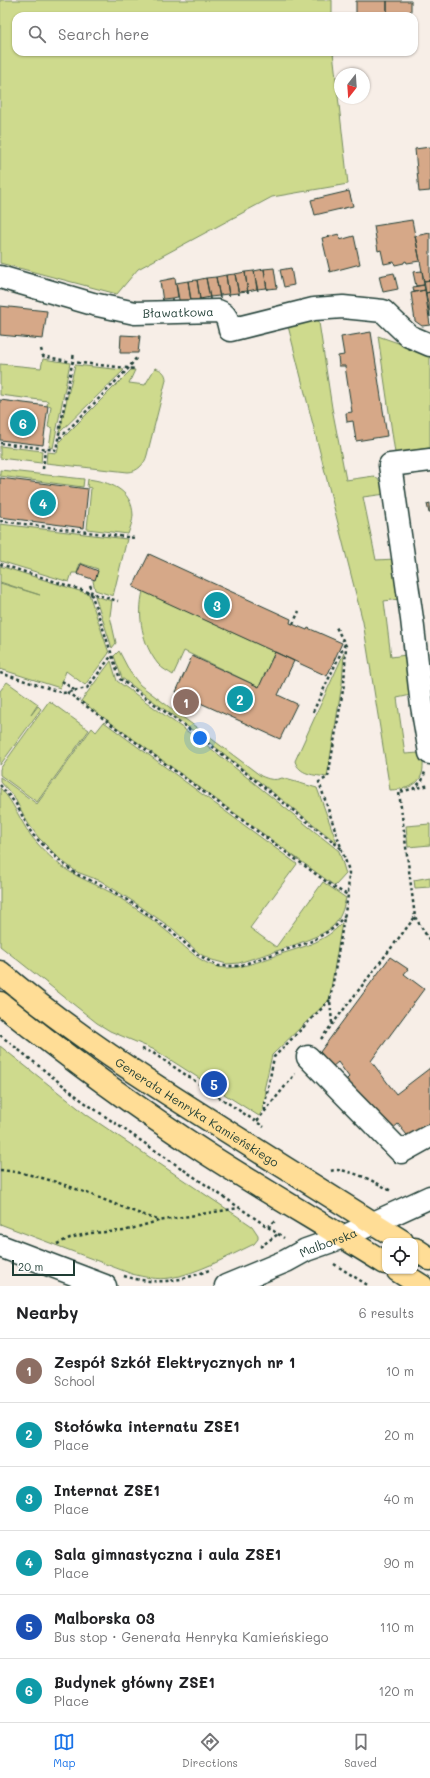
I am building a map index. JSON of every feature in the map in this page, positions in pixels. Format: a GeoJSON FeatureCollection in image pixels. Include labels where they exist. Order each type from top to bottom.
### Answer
{"type":"FeatureCollection","features":[{"type":"Feature","properties":{"kind":"main road","name":"Generała Henryka Kamieńskiego"},"geometry":{"type":"LineString","coordinates":[[0,972],[36,1003],[88,1041],[397,1238]]}},
{"type":"Feature","properties":{"kind":"main road"},"geometry":{"type":"LineString","coordinates":[[0,1003],[53,1045],[159,1122],[382,1261]]}},
{"type":"Feature","properties":{"kind":"main road"},"geometry":{"type":"LineString","coordinates":[[418,1251],[430,1259]]}},
{"type":"Feature","properties":{"kind":"main road"},"geometry":{"type":"LineString","coordinates":[[403,1274],[422,1286]]}},
{"type":"Feature","properties":{"kind":"street","name":"Bławatkowa"},"geometry":{"type":"LineString","coordinates":[[0,277],[93,304],[136,313],[224,312],[230,330],[314,309],[343,307],[383,312],[409,336],[430,345]]}},
{"type":"Feature","properties":{"kind":"street"},"geometry":{"type":"LineString","coordinates":[[430,460],[390,465],[412,619],[422,706],[430,753]]}},
{"type":"Feature","properties":{"kind":"street"},"geometry":{"type":"LineString","coordinates":[[308,1057],[401,1152],[430,1136]]}},
{"type":"Feature","properties":{"kind":"street","name":"Malborska"},"geometry":{"type":"LineString","coordinates":[[226,1286],[286,1261],[306,1250],[343,1237],[430,1197]]}},
{"type":"Feature","properties":{"kind":"street"},"geometry":{"type":"LineString","coordinates":[[0,1246],[111,1280]]}},
{"type":"Feature","properties":{"kind":"path"},"geometry":{"type":"LineString","coordinates":[[41,349],[43,356],[72,362],[136,369]]}},
{"type":"Feature","properties":{"kind":"path"},"geometry":{"type":"LineString","coordinates":[[0,443],[56,450],[74,353]]}},
{"type":"Feature","properties":{"kind":"path"},"geometry":{"type":"LineString","coordinates":[[58,437],[61,437],[129,369],[137,358]]}},
{"type":"Feature","properties":{"kind":"path"},"geometry":{"type":"LineString","coordinates":[[43,469],[45,449]]}},
{"type":"Feature","properties":{"kind":"path"},"geometry":{"type":"LineString","coordinates":[[0,521],[135,538]]}},
{"type":"Feature","properties":{"kind":"path"},"geometry":{"type":"LineString","coordinates":[[0,564],[118,601]]}},
{"type":"Feature","properties":{"kind":"path"},"geometry":{"type":"LineString","coordinates":[[90,586],[120,679],[208,743],[342,850]]}},
{"type":"Feature","properties":{"kind":"path"},"geometry":{"type":"LineString","coordinates":[[293,624],[299,611]]}},
{"type":"Feature","properties":{"kind":"path"},"geometry":{"type":"LineString","coordinates":[[332,1023],[330,1000],[348,895],[348,870],[319,782],[328,777],[344,684],[346,646],[336,628]]}},
{"type":"Feature","properties":{"kind":"path"},"geometry":{"type":"LineString","coordinates":[[313,712],[345,643]]}},
{"type":"Feature","properties":{"kind":"path"},"geometry":{"type":"LineString","coordinates":[[0,673],[63,693],[87,688],[112,655]]}},
{"type":"Feature","properties":{"kind":"path"},"geometry":{"type":"LineString","coordinates":[[62,682],[74,690]]}},
{"type":"Feature","properties":{"kind":"path"},"geometry":{"type":"LineString","coordinates":[[68,692],[328,884],[348,895]]}},
{"type":"Feature","properties":{"kind":"path"},"geometry":{"type":"LineString","coordinates":[[0,785],[16,804],[32,834],[62,863],[76,874],[106,887],[138,907],[176,934],[197,954],[218,966],[239,966],[312,940],[334,928],[344,916]]}},
{"type":"Feature","properties":{"kind":"path"},"geometry":{"type":"LineString","coordinates":[[430,785],[399,792],[414,917],[430,941]]}},
{"type":"Feature","properties":{"kind":"path"},"geometry":{"type":"LineString","coordinates":[[257,1121],[308,1057],[332,1023],[414,917]]}},
{"type":"Feature","properties":{"kind":"path"},"geometry":{"type":"LineString","coordinates":[[0,1035],[84,1102],[278,1234],[259,1248]]}},
{"type":"Feature","properties":{"kind":"path"},"geometry":{"type":"LineString","coordinates":[[325,1173],[336,1169],[377,1182],[389,1190]]}},
{"type":"Feature","properties":{"kind":"path"},"geometry":{"type":"LineString","coordinates":[[0,1170],[30,1175],[120,1205],[158,1221]]}},
{"type":"Feature","properties":{"kind":"path"},"geometry":{"type":"LineString","coordinates":[[53,1246],[70,1238],[90,1233],[124,1231],[158,1221],[240,1208]]}},
{"type":"Feature","properties":{"kind":"path"},"geometry":{"type":"LineString","coordinates":[[332,1263],[338,1265],[369,1286]]}},
{"type":"Feature","properties":{"kind":"path"},"geometry":{"type":"LineString","coordinates":[[111,1280],[169,1283],[192,1277],[215,1268]]}},
{"type":"Feature","properties":{"kind":"green space"},"geometry":{"type":"Polygon","coordinates":[[[0,0],[332,0],[332,12],[12,12],[12,56],[333,56],[335,68],[334,104],[339,104],[348,184],[272,197],[138,269],[117,294],[0,263],[0,0]]]}},
{"type":"Feature","properties":{"kind":"green space"},"geometry":{"type":"Polygon","coordinates":[[[318,316],[332,408],[346,480],[374,476],[381,482],[386,494],[363,497],[376,560],[395,559],[399,599],[384,601],[391,657],[406,655],[411,695],[397,698],[405,754],[422,754],[423,763],[421,777],[417,782],[406,788],[390,790],[363,622],[287,322],[318,316]]]}},
{"type":"Feature","properties":{"kind":"green space"},"geometry":{"type":"Polygon","coordinates":[[[378,336],[430,354],[430,448],[395,453],[378,336]]]}},
{"type":"Feature","properties":{"kind":"green space"},"geometry":{"type":"Polygon","coordinates":[[[43,359],[70,363],[53,448],[49,447],[52,428],[48,427],[51,406],[47,405],[48,401],[0,395],[0,364],[41,368],[43,359]]]}},
{"type":"Feature","properties":{"kind":"green space"},"geometry":{"type":"Polygon","coordinates":[[[75,365],[124,370],[59,433],[75,365]]]}},
{"type":"Feature","properties":{"kind":"green space"},"geometry":{"type":"Polygon","coordinates":[[[155,368],[163,372],[166,380],[147,455],[140,467],[134,471],[128,472],[46,463],[47,452],[57,453],[60,441],[131,370],[135,370],[129,383],[145,385],[155,368]]]}},
{"type":"Feature","properties":{"kind":"green space"},"geometry":{"type":"Polygon","coordinates":[[[0,446],[42,451],[41,463],[0,458],[0,446]]]}},
{"type":"Feature","properties":{"kind":"green space"},"geometry":{"type":"Polygon","coordinates":[[[0,470],[84,479],[83,487],[0,476],[0,470]]]}},
{"type":"Feature","properties":{"kind":"green space"},"geometry":{"type":"Polygon","coordinates":[[[88,479],[104,482],[118,488],[124,493],[132,506],[133,515],[128,534],[87,529],[91,488],[87,487],[88,479]]]}},
{"type":"Feature","properties":{"kind":"green space"},"geometry":{"type":"Polygon","coordinates":[[[0,524],[127,539],[113,596],[95,590],[93,581],[98,569],[80,563],[77,573],[72,573],[69,582],[0,561],[0,524]]]}},
{"type":"Feature","properties":{"kind":"green space"},"geometry":{"type":"Polygon","coordinates":[[[0,566],[89,594],[109,653],[85,685],[66,671],[60,688],[0,669],[0,583],[40,595],[0,582],[0,566]]]}},
{"type":"Feature","properties":{"kind":"green space"},"geometry":{"type":"Polygon","coordinates":[[[143,591],[275,652],[259,687],[184,651],[173,675],[161,667],[148,648],[142,629],[141,600],[143,591]]]}},
{"type":"Feature","properties":{"kind":"green space"},"geometry":{"type":"Polygon","coordinates":[[[95,596],[112,601],[110,616],[116,643],[112,648],[95,596]]]}},
{"type":"Feature","properties":{"kind":"green space"},"geometry":{"type":"Polygon","coordinates":[[[119,651],[130,672],[140,685],[261,776],[271,779],[282,778],[317,788],[337,843],[218,749],[122,678],[114,656],[119,651]]]}},
{"type":"Feature","properties":{"kind":"green space"},"geometry":{"type":"Polygon","coordinates":[[[344,653],[342,684],[327,777],[308,774],[297,766],[295,761],[344,653]]]}},
{"type":"Feature","properties":{"kind":"green space"},"geometry":{"type":"Polygon","coordinates":[[[111,661],[117,681],[209,747],[339,851],[346,874],[335,886],[81,701],[111,661]]]}},
{"type":"Feature","properties":{"kind":"green space"},"geometry":{"type":"Polygon","coordinates":[[[7,682],[38,704],[31,715],[38,706],[41,709],[0,765],[0,691],[7,682]]]}},
{"type":"Feature","properties":{"kind":"green space"},"geometry":{"type":"Polygon","coordinates":[[[49,701],[89,730],[37,802],[0,775],[0,769],[49,701]]]}},
{"type":"Feature","properties":{"kind":"green space"},"geometry":{"type":"Polygon","coordinates":[[[104,722],[297,864],[250,928],[276,947],[323,882],[346,898],[336,923],[326,931],[303,942],[239,963],[227,964],[212,960],[200,954],[173,929],[134,902],[101,881],[77,872],[62,861],[38,837],[28,823],[14,797],[0,781],[0,777],[37,804],[92,728],[96,732],[104,722]]]}},
{"type":"Feature","properties":{"kind":"green space"},"geometry":{"type":"Polygon","coordinates":[[[0,788],[10,801],[30,834],[61,866],[69,872],[120,898],[169,933],[189,951],[211,965],[228,968],[242,966],[300,948],[322,939],[342,923],[329,1000],[272,1055],[264,1090],[266,1091],[263,1110],[259,1116],[224,1094],[228,1087],[210,1075],[205,1082],[155,1050],[110,1031],[97,1023],[0,946],[0,788]]]}},
{"type":"Feature","properties":{"kind":"green space"},"geometry":{"type":"Polygon","coordinates":[[[430,824],[430,845],[408,847],[406,826],[430,824]]]}},
{"type":"Feature","properties":{"kind":"green space"},"geometry":{"type":"Polygon","coordinates":[[[430,877],[430,887],[415,888],[414,880],[430,877]]]}},
{"type":"Feature","properties":{"kind":"green space"},"geometry":{"type":"Polygon","coordinates":[[[0,1046],[87,1115],[252,1226],[258,1235],[258,1239],[254,1244],[223,1259],[181,1276],[165,1279],[132,1274],[0,1224],[0,1046]]]}},
{"type":"Feature","properties":{"kind":"building"},"geometry":{"type":"Polygon","coordinates":[[[356,1],[387,1],[387,12],[356,12],[356,1]]]}},
{"type":"Feature","properties":{"kind":"building"},"geometry":{"type":"Polygon","coordinates":[[[387,1],[411,1],[411,12],[387,12],[387,1]]]}},
{"type":"Feature","properties":{"kind":"building"},"geometry":{"type":"Polygon","coordinates":[[[430,147],[430,191],[419,192],[415,149],[430,147]]]}},
{"type":"Feature","properties":{"kind":"building"},"geometry":{"type":"Polygon","coordinates":[[[349,191],[353,206],[315,215],[311,200],[349,191]]]}},
{"type":"Feature","properties":{"kind":"building"},"geometry":{"type":"Polygon","coordinates":[[[412,220],[420,261],[407,263],[406,261],[395,265],[394,262],[384,264],[381,250],[378,251],[374,226],[412,220]]]}},
{"type":"Feature","properties":{"kind":"building"},"geometry":{"type":"Polygon","coordinates":[[[430,233],[430,280],[424,281],[415,236],[430,233]]]}},
{"type":"Feature","properties":{"kind":"building"},"geometry":{"type":"Polygon","coordinates":[[[339,234],[340,240],[354,236],[360,264],[330,272],[322,238],[339,234]]]}},
{"type":"Feature","properties":{"kind":"building"},"geometry":{"type":"Polygon","coordinates":[[[274,268],[277,288],[267,289],[264,269],[274,268]]]}},
{"type":"Feature","properties":{"kind":"building"},"geometry":{"type":"Polygon","coordinates":[[[291,268],[294,285],[284,287],[280,270],[291,268]]]}},
{"type":"Feature","properties":{"kind":"building"},"geometry":{"type":"Polygon","coordinates":[[[264,269],[267,290],[266,288],[257,289],[254,271],[264,269]]]}},
{"type":"Feature","properties":{"kind":"building"},"geometry":{"type":"Polygon","coordinates":[[[254,271],[258,291],[257,289],[248,291],[248,293],[245,272],[254,271]]]}},
{"type":"Feature","properties":{"kind":"building"},"geometry":{"type":"Polygon","coordinates":[[[422,271],[424,285],[416,286],[413,272],[422,271]]]}},
{"type":"Feature","properties":{"kind":"building"},"geometry":{"type":"Polygon","coordinates":[[[245,272],[248,293],[247,291],[239,292],[239,295],[235,274],[245,272]]]}},
{"type":"Feature","properties":{"kind":"building"},"geometry":{"type":"Polygon","coordinates":[[[394,273],[398,289],[383,292],[379,276],[394,273]]]}},
{"type":"Feature","properties":{"kind":"building"},"geometry":{"type":"Polygon","coordinates":[[[235,274],[239,295],[238,293],[229,294],[229,296],[226,275],[235,274]]]}},
{"type":"Feature","properties":{"kind":"building"},"geometry":{"type":"Polygon","coordinates":[[[226,275],[229,296],[228,294],[220,295],[220,298],[216,277],[226,275]]]}},
{"type":"Feature","properties":{"kind":"building"},"geometry":{"type":"Polygon","coordinates":[[[216,277],[220,298],[219,296],[210,297],[210,299],[206,278],[216,277]]]}},
{"type":"Feature","properties":{"kind":"building"},"geometry":{"type":"Polygon","coordinates":[[[175,278],[178,297],[163,299],[163,302],[160,281],[175,278]]]}},
{"type":"Feature","properties":{"kind":"building"},"geometry":{"type":"Polygon","coordinates":[[[206,278],[210,297],[200,299],[197,280],[206,278]]]}},
{"type":"Feature","properties":{"kind":"building"},"geometry":{"type":"Polygon","coordinates":[[[197,280],[200,299],[191,301],[188,281],[197,280]]]}},
{"type":"Feature","properties":{"kind":"building"},"geometry":{"type":"Polygon","coordinates":[[[430,280],[430,292],[426,293],[424,281],[430,280]]]}},
{"type":"Feature","properties":{"kind":"building"},"geometry":{"type":"Polygon","coordinates":[[[188,281],[191,301],[180,302],[180,305],[176,283],[188,281]]]}},
{"type":"Feature","properties":{"kind":"building"},"geometry":{"type":"Polygon","coordinates":[[[424,285],[425,290],[414,292],[413,287],[424,285]]]}},
{"type":"Feature","properties":{"kind":"building"},"geometry":{"type":"Polygon","coordinates":[[[425,290],[430,325],[422,326],[415,321],[411,293],[425,290]]]}},
{"type":"Feature","properties":{"kind":"building"},"geometry":{"type":"Polygon","coordinates":[[[430,292],[430,317],[426,293],[430,292]]]}},
{"type":"Feature","properties":{"kind":"building"},"geometry":{"type":"Polygon","coordinates":[[[0,306],[47,311],[43,339],[0,335],[0,306]]]}},
{"type":"Feature","properties":{"kind":"building"},"geometry":{"type":"Polygon","coordinates":[[[371,332],[387,436],[356,441],[353,421],[347,422],[346,413],[352,412],[345,366],[339,366],[338,356],[344,355],[341,337],[371,332]]]}},
{"type":"Feature","properties":{"kind":"building"},"geometry":{"type":"Polygon","coordinates":[[[121,335],[140,336],[138,353],[120,353],[121,335]]]}},
{"type":"Feature","properties":{"kind":"building"},"geometry":{"type":"Polygon","coordinates":[[[0,400],[48,406],[43,445],[0,440],[0,400]]]}},
{"type":"Feature","properties":{"kind":"building"},"geometry":{"type":"Polygon","coordinates":[[[0,478],[88,489],[84,528],[0,517],[0,478]]]}},
{"type":"Feature","properties":{"kind":"building"},"geometry":{"type":"Polygon","coordinates":[[[430,503],[430,513],[429,513],[427,504],[430,503]]]}},
{"type":"Feature","properties":{"kind":"building"},"geometry":{"type":"Polygon","coordinates":[[[149,554],[291,619],[290,623],[307,630],[308,628],[342,643],[327,676],[133,587],[149,554]]]}},
{"type":"Feature","properties":{"kind":"building"},"geometry":{"type":"Polygon","coordinates":[[[81,564],[98,571],[95,580],[77,574],[81,564]]]}},
{"type":"Feature","properties":{"kind":"building"},"geometry":{"type":"Polygon","coordinates":[[[275,652],[294,661],[278,695],[297,704],[280,739],[176,692],[192,656],[259,687],[275,652]]]}},
{"type":"Feature","properties":{"kind":"building"},"geometry":{"type":"Polygon","coordinates":[[[390,957],[408,969],[404,974],[424,989],[371,1061],[396,1094],[430,1068],[430,1124],[411,1140],[398,1124],[391,1130],[344,1082],[349,1077],[338,1062],[332,1067],[320,1052],[390,957]]]}},
{"type":"Feature","properties":{"kind":"place","name":"Budynek główny ZSE1"},"geometry":{"type":"Point","coordinates":[23,423]}},
{"type":"Feature","properties":{"kind":"place","name":"Sala gimnastyczna i aula ZSE1"},"geometry":{"type":"Point","coordinates":[43,503]}},
{"type":"Feature","properties":{"kind":"place","name":"Internat ZSE1"},"geometry":{"type":"Point","coordinates":[217,605]}},
{"type":"Feature","properties":{"kind":"place","name":"Stołówka internatu ZSE1"},"geometry":{"type":"Point","coordinates":[240,699]}},
{"type":"Feature","properties":{"kind":"place","name":"Zespół Szkół Elektrycznych nr 1"},"geometry":{"type":"Point","coordinates":[186,702]}},
{"type":"Feature","properties":{"kind":"place","name":"Malborska 03"},"geometry":{"type":"Point","coordinates":[214,1084]}}]}
